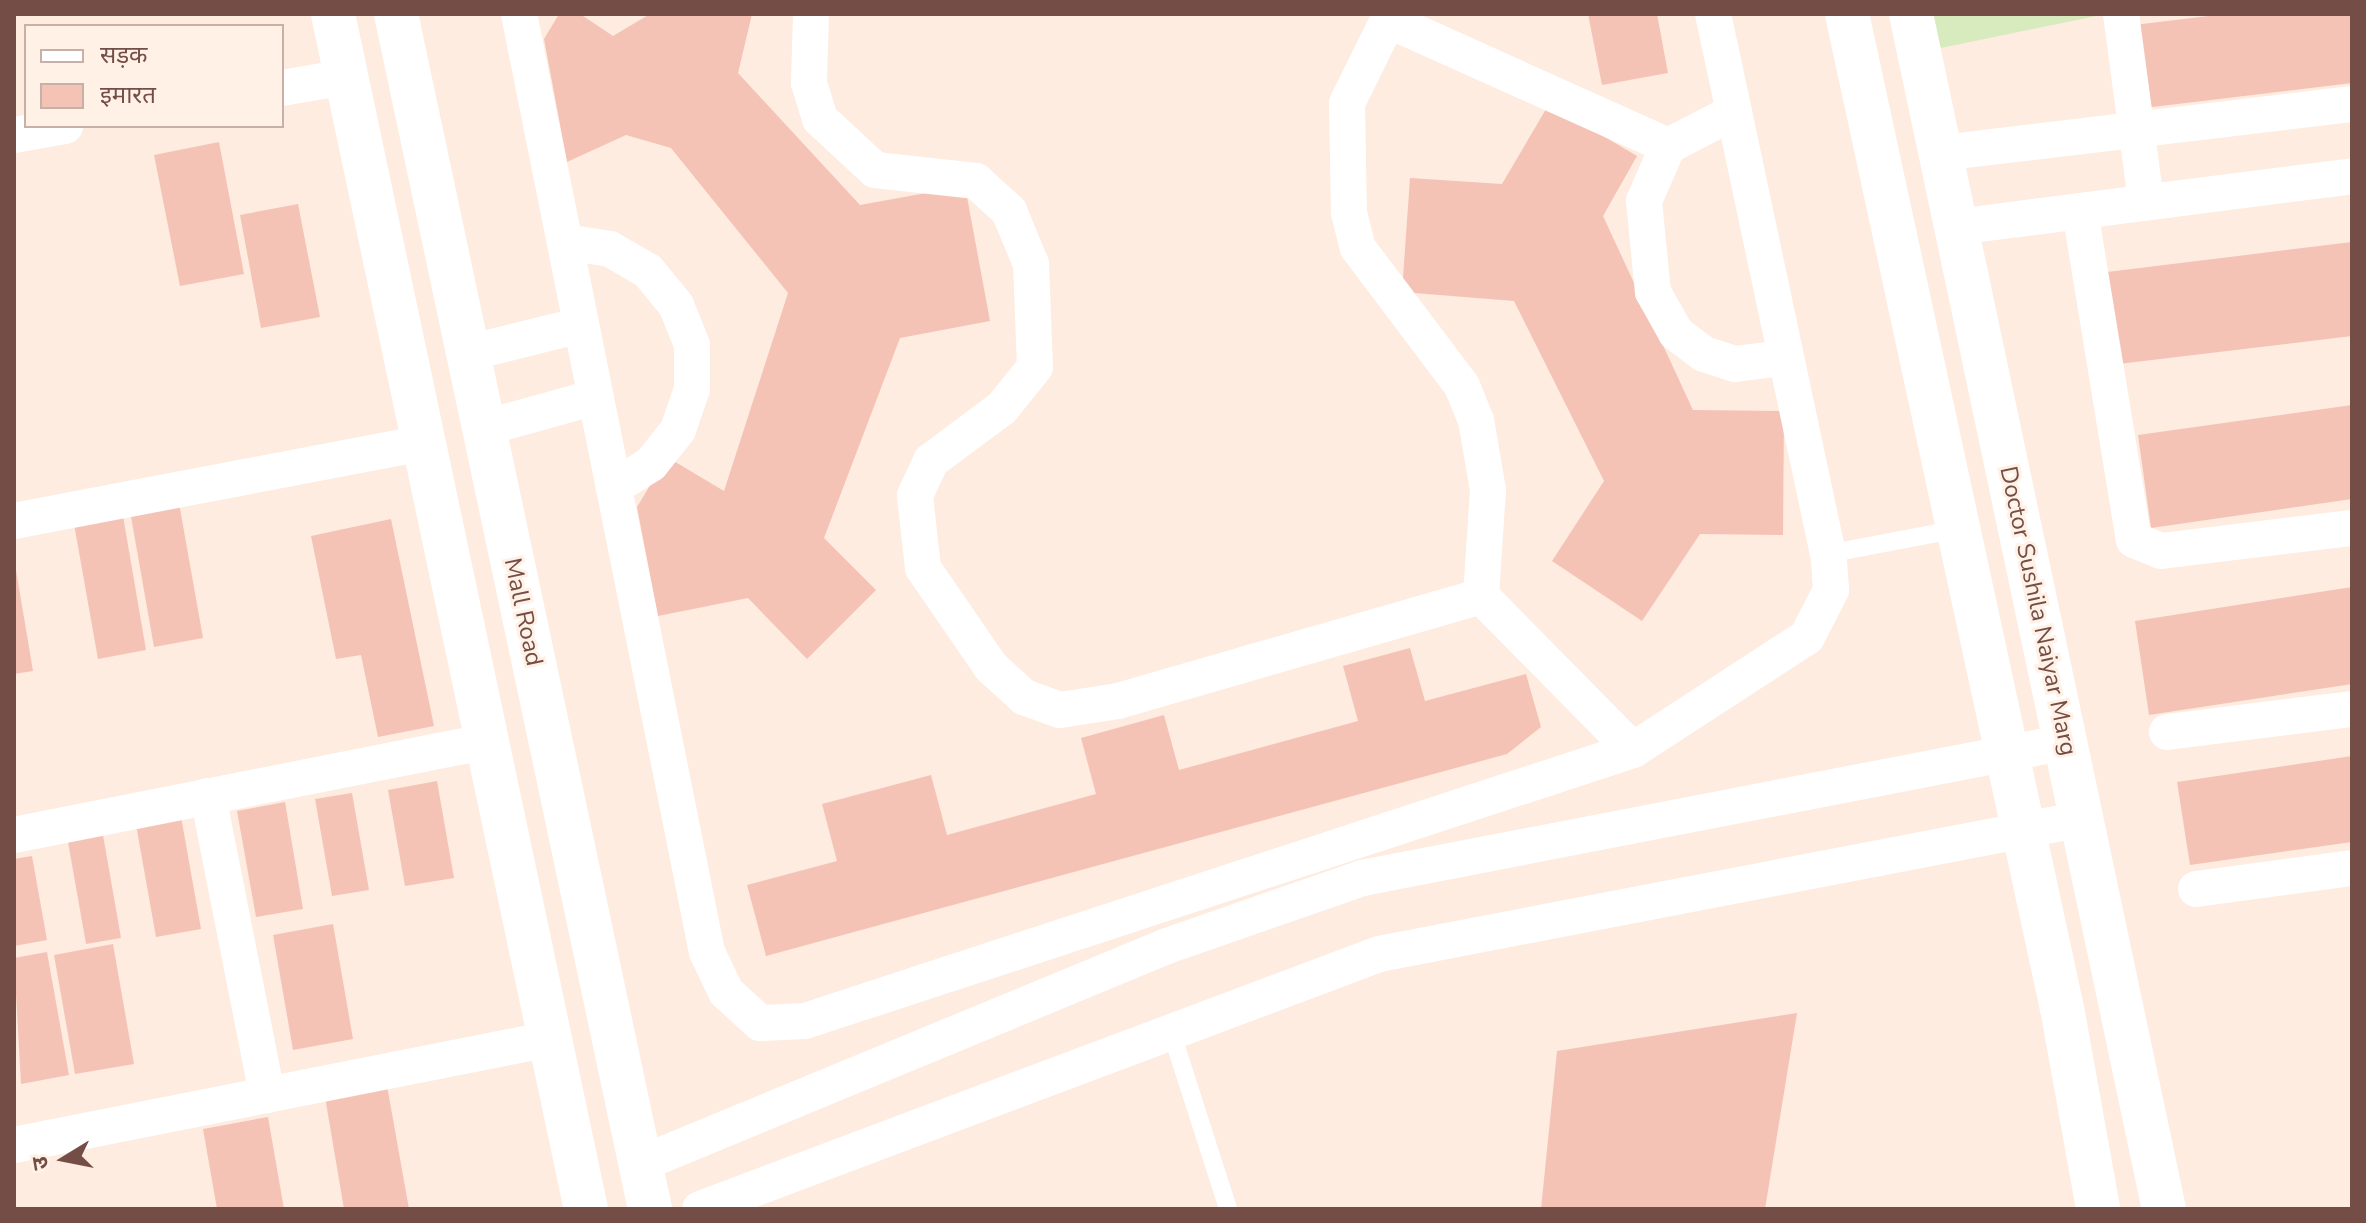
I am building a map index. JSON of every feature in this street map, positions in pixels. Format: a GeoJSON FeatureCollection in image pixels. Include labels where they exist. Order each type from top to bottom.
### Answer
{"type":"FeatureCollection","features":[{"type":"Feature","properties":{"kind":"street"},"geometry":{"type":"LineString","coordinates":[[333,14],[586,1209]]}},
{"type":"Feature","properties":{"kind":"street","name":"Mall Road"},"geometry":{"type":"LineString","coordinates":[[396,14],[650,1209]]}},
{"type":"Feature","properties":{"kind":"street"},"geometry":{"type":"LineString","coordinates":[[519,14],[707,952],[726,992],[760,1023],[805,1021],[1633,750],[1807,637],[1831,590],[1827,554],[1713,14]]}},
{"type":"Feature","properties":{"kind":"street"},"geometry":{"type":"LineString","coordinates":[[811,14],[809,83],[820,119],[875,170],[976,181],[1009,211],[1031,264],[1035,367],[1002,408],[931,461],[915,496],[923,568],[991,667],[1024,697],[1060,710],[1118,701],[1481,596]]}},
{"type":"Feature","properties":{"kind":"street"},"geometry":{"type":"LineString","coordinates":[[1847,14],[2007,753],[2098,1209]]}},
{"type":"Feature","properties":{"kind":"street","name":"Doctor Sushila Naiyar Marg"},"geometry":{"type":"LineString","coordinates":[[1911,14],[2164,1209]]}},
{"type":"Feature","properties":{"kind":"street"},"geometry":{"type":"LineString","coordinates":[[2121,14],[2146,202]]}},
{"type":"Feature","properties":{"kind":"street"},"geometry":{"type":"LineString","coordinates":[[1633,750],[1481,596],[1488,490],[1476,420],[1462,386],[1358,248],[1349,213],[1347,103],[1389,17],[1668,146]]}},
{"type":"Feature","properties":{"kind":"street"},"geometry":{"type":"LineString","coordinates":[[284,88],[346,77]]}},
{"type":"Feature","properties":{"kind":"street"},"geometry":{"type":"LineString","coordinates":[[1941,153],[2352,104]]}},
{"type":"Feature","properties":{"kind":"street"},"geometry":{"type":"LineString","coordinates":[[1734,112],[1668,146],[1644,201],[1653,292],[1676,333],[1704,354],[1735,364],[1784,358]]}},
{"type":"Feature","properties":{"kind":"street"},"geometry":{"type":"LineString","coordinates":[[14,135],[54,128]]}},
{"type":"Feature","properties":{"kind":"street"},"geometry":{"type":"LineString","coordinates":[[1956,227],[2352,176]]}},
{"type":"Feature","properties":{"kind":"street"},"geometry":{"type":"LineString","coordinates":[[2080,211],[2134,540],[2161,551],[2352,528]]}},
{"type":"Feature","properties":{"kind":"street"},"geometry":{"type":"LineString","coordinates":[[565,242],[610,249],[648,271],[676,305],[692,345],[692,389],[678,430],[651,464],[614,487]]}},
{"type":"Feature","properties":{"kind":"street"},"geometry":{"type":"LineString","coordinates":[[468,353],[581,325]]}},
{"type":"Feature","properties":{"kind":"street"},"geometry":{"type":"LineString","coordinates":[[484,428],[596,397]]}},
{"type":"Feature","properties":{"kind":"street"},"geometry":{"type":"LineString","coordinates":[[14,521],[424,443]]}},
{"type":"Feature","properties":{"kind":"street"},"geometry":{"type":"LineString","coordinates":[[2167,732],[2352,709]]}},
{"type":"Feature","properties":{"kind":"street"},"geometry":{"type":"LineString","coordinates":[[14,835],[487,741]]}},
{"type":"Feature","properties":{"kind":"street"},"geometry":{"type":"LineString","coordinates":[[640,1164],[1167,946],[1362,878],[2066,742]]}},
{"type":"Feature","properties":{"kind":"street"},"geometry":{"type":"LineString","coordinates":[[208,796],[267,1095]]}},
{"type":"Feature","properties":{"kind":"street"},"geometry":{"type":"LineString","coordinates":[[700,1209],[1379,954],[2082,819]]}},
{"type":"Feature","properties":{"kind":"street"},"geometry":{"type":"LineString","coordinates":[[2196,889],[2352,868]]}},
{"type":"Feature","properties":{"kind":"street"},"geometry":{"type":"LineString","coordinates":[[14,1145],[550,1039]]}},
{"type":"Feature","properties":{"kind":"lane"},"geometry":{"type":"LineString","coordinates":[[1827,554],[1958,529]]}},
{"type":"Feature","properties":{"kind":"lane"},"geometry":{"type":"LineString","coordinates":[[1171,1031],[1228,1209]]}},
{"type":"Feature","properties":{"kind":"green space"},"geometry":{"type":"Polygon","coordinates":[[[1919,14],[2106,14],[1941,48],[1919,14]]]}},
{"type":"Feature","properties":{"kind":"building"},"geometry":{"type":"Polygon","coordinates":[[[559,14],[580,14],[613,36],[650,14],[752,14],[738,73],[860,205],[965,186],[990,321],[900,338],[824,538],[876,590],[807,659],[748,598],[658,616],[637,507],[667,457],[724,491],[788,293],[671,148],[626,135],[567,162],[544,39],[559,14]]]}},
{"type":"Feature","properties":{"kind":"building"},"geometry":{"type":"Polygon","coordinates":[[[1588,14],[1657,14],[1668,73],[1602,85],[1588,14]]]}},
{"type":"Feature","properties":{"kind":"building"},"geometry":{"type":"Polygon","coordinates":[[[2225,14],[2352,14],[2352,83],[2144,108],[2134,25],[2225,14]]]}},
{"type":"Feature","properties":{"kind":"building"},"geometry":{"type":"Polygon","coordinates":[[[1549,104],[1637,156],[1603,216],[1693,410],[1784,411],[1783,535],[1700,534],[1642,621],[1552,561],[1604,481],[1514,301],[1402,292],[1410,178],[1502,184],[1549,104]]]}},
{"type":"Feature","properties":{"kind":"building"},"geometry":{"type":"Polygon","coordinates":[[[219,142],[244,274],[180,286],[154,155],[219,142]]]}},
{"type":"Feature","properties":{"kind":"building"},"geometry":{"type":"Polygon","coordinates":[[[298,204],[320,317],[261,328],[240,215],[298,204]]]}},
{"type":"Feature","properties":{"kind":"building"},"geometry":{"type":"Polygon","coordinates":[[[2352,242],[2352,336],[2110,365],[2099,273],[2352,242]]]}},
{"type":"Feature","properties":{"kind":"building"},"geometry":{"type":"Polygon","coordinates":[[[2352,405],[2352,499],[2151,528],[2138,435],[2352,405]]]}},
{"type":"Feature","properties":{"kind":"building"},"geometry":{"type":"Polygon","coordinates":[[[179,503],[203,638],[154,647],[130,511],[179,503]]]}},
{"type":"Feature","properties":{"kind":"building"},"geometry":{"type":"Polygon","coordinates":[[[123,516],[146,650],[98,659],[74,524],[123,516]]]}},
{"type":"Feature","properties":{"kind":"building"},"geometry":{"type":"Polygon","coordinates":[[[391,519],[434,726],[378,737],[361,655],[336,659],[311,536],[391,519]]]}},
{"type":"Feature","properties":{"kind":"building"},"geometry":{"type":"Polygon","coordinates":[[[14,571],[33,671],[14,674],[14,571]]]}},
{"type":"Feature","properties":{"kind":"building"},"geometry":{"type":"Polygon","coordinates":[[[2352,587],[2352,684],[2149,715],[2135,621],[2352,587]]]}},
{"type":"Feature","properties":{"kind":"building"},"geometry":{"type":"Polygon","coordinates":[[[1410,648],[1425,701],[1526,674],[1541,727],[1507,754],[766,956],[747,885],[837,861],[822,804],[931,775],[947,835],[1096,794],[1081,738],[1164,715],[1179,770],[1358,721],[1343,666],[1410,648]]]}},
{"type":"Feature","properties":{"kind":"building"},"geometry":{"type":"Polygon","coordinates":[[[2352,756],[2352,842],[2190,865],[2177,782],[2352,756]]]}},
{"type":"Feature","properties":{"kind":"building"},"geometry":{"type":"Polygon","coordinates":[[[437,781],[454,878],[405,886],[388,790],[437,781]]]}},
{"type":"Feature","properties":{"kind":"building"},"geometry":{"type":"Polygon","coordinates":[[[352,793],[369,890],[332,896],[315,799],[352,793]]]}},
{"type":"Feature","properties":{"kind":"building"},"geometry":{"type":"Polygon","coordinates":[[[285,802],[303,909],[256,917],[237,811],[285,802]]]}},
{"type":"Feature","properties":{"kind":"building"},"geometry":{"type":"Polygon","coordinates":[[[180,811],[201,929],[156,937],[135,819],[180,811]]]}},
{"type":"Feature","properties":{"kind":"building"},"geometry":{"type":"Polygon","coordinates":[[[103,835],[121,938],[86,944],[68,842],[103,835]]]}},
{"type":"Feature","properties":{"kind":"building"},"geometry":{"type":"Polygon","coordinates":[[[32,856],[47,940],[14,946],[14,859],[32,856]]]}},
{"type":"Feature","properties":{"kind":"building"},"geometry":{"type":"Polygon","coordinates":[[[333,924],[353,1039],[293,1050],[273,935],[333,924]]]}},
{"type":"Feature","properties":{"kind":"building"},"geometry":{"type":"Polygon","coordinates":[[[113,944],[134,1064],[75,1074],[54,955],[113,944]]]}},
{"type":"Feature","properties":{"kind":"building"},"geometry":{"type":"Polygon","coordinates":[[[47,952],[69,1075],[21,1084],[14,958],[47,952]]]}},
{"type":"Feature","properties":{"kind":"building"},"geometry":{"type":"Polygon","coordinates":[[[1797,1013],[1765,1209],[1541,1209],[1557,1051],[1797,1013]]]}},
{"type":"Feature","properties":{"kind":"building"},"geometry":{"type":"Polygon","coordinates":[[[386,1080],[409,1209],[344,1209],[324,1091],[386,1080]]]}},
{"type":"Feature","properties":{"kind":"building"},"geometry":{"type":"Polygon","coordinates":[[[268,1117],[284,1209],[217,1209],[203,1129],[268,1117]]]}}]}
